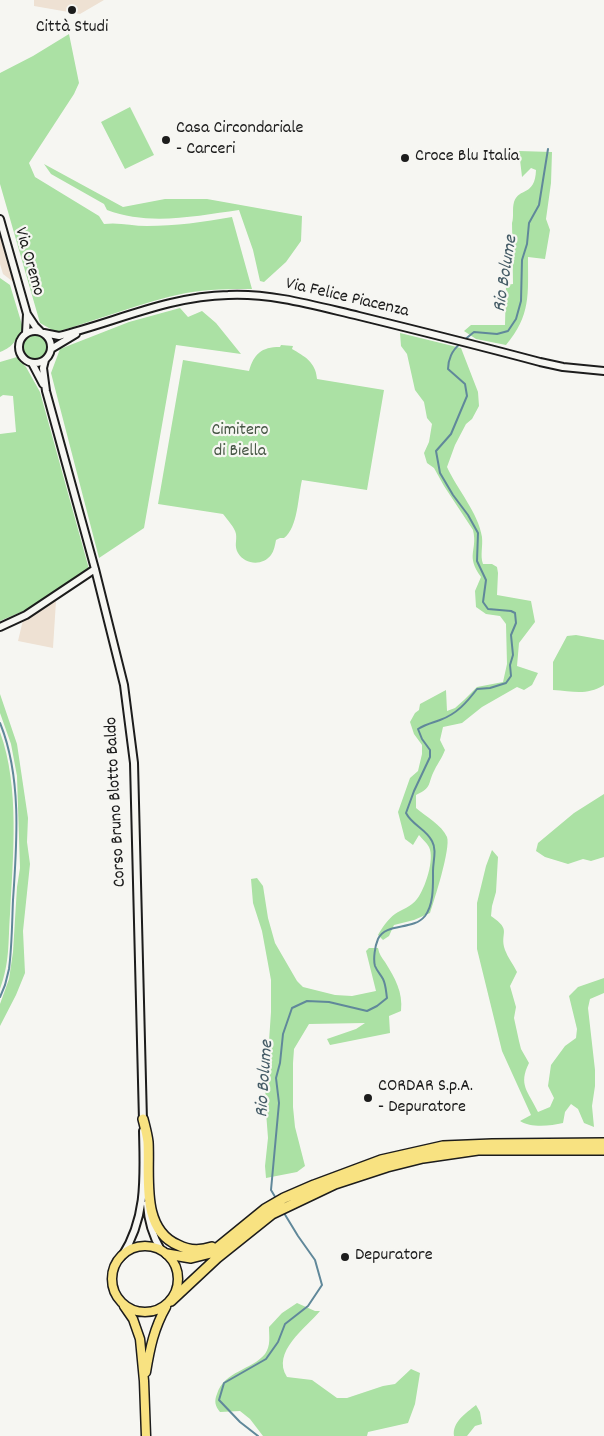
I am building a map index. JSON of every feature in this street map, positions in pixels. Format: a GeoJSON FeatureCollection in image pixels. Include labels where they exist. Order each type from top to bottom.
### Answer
{"type":"FeatureCollection","features":[{"type":"Feature","properties":{"kind":"highway"},"geometry":{"type":"LineString","coordinates":[[143,1119],[148,1139],[150,1204],[153,1219],[161,1233],[174,1244],[189,1249],[204,1250],[221,1244]]}},
{"type":"Feature","properties":{"kind":"highway"},"geometry":{"type":"LineString","coordinates":[[164,1252],[191,1258],[210,1253],[268,1212],[286,1202],[381,1160],[443,1146],[604,1143]]}},
{"type":"Feature","properties":{"kind":"highway"},"geometry":{"type":"LineString","coordinates":[[286,1202],[387,1167],[422,1158],[478,1150],[604,1150]]}},
{"type":"Feature","properties":{"kind":"highway"},"geometry":{"type":"LineString","coordinates":[[169,1303],[268,1212]]}},
{"type":"Feature","properties":{"kind":"main road","name":"Via Oremo"},"geometry":{"type":"LineString","coordinates":[[0,219],[27,314],[35,326],[42,332]]}},
{"type":"Feature","properties":{"kind":"main road","name":"Via Felice Piacenza"},"geometry":{"type":"LineString","coordinates":[[42,332],[59,336],[169,304],[198,298],[228,295],[265,296],[306,303],[563,367],[604,371]]}},
{"type":"Feature","properties":{"kind":"main road","name":"Via Oremo"},"geometry":{"type":"LineString","coordinates":[[26,333],[27,314]]}},
{"type":"Feature","properties":{"kind":"main road","name":"Via Felice Piacenza"},"geometry":{"type":"LineString","coordinates":[[51,349],[84,329]]}},
{"type":"Feature","properties":{"kind":"main road"},"geometry":{"type":"LineString","coordinates":[[30,331],[42,332],[50,340],[51,349],[45,360],[32,363],[23,358],[18,350],[19,340],[30,331]]}},
{"type":"Feature","properties":{"kind":"main road","name":"Corso Bruno Blotto Baldo"},"geometry":{"type":"LineString","coordinates":[[45,360],[43,368],[46,391],[95,569],[124,685],[134,763],[144,1162],[148,1219],[154,1239],[164,1252]]}},
{"type":"Feature","properties":{"kind":"main road","name":"Corso Bruno Blotto Baldo"},"geometry":{"type":"LineString","coordinates":[[32,363],[46,391]]}},
{"type":"Feature","properties":{"kind":"main road"},"geometry":{"type":"LineString","coordinates":[[0,626],[26,615],[95,569]]}},
{"type":"Feature","properties":{"kind":"main road","name":"Corso Bruno Blotto Baldo"},"geometry":{"type":"LineString","coordinates":[[122,1256],[132,1240],[139,1220],[143,1194],[144,1162]]}},
{"type":"Feature","properties":{"kind":"main road"},"geometry":{"type":"LineString","coordinates":[[144,1381],[151,1341],[158,1321],[175,1294],[178,1277],[173,1260],[164,1252],[144,1246],[128,1251],[122,1256],[113,1270],[112,1278],[113,1286],[120,1301],[133,1319],[140,1339],[146,1436]]}},
{"type":"Feature","properties":{"kind":"main road"},"geometry":{"type":"LineString","coordinates":[[120,1301],[126,1307],[142,1312],[151,1312],[169,1303]]}},
{"type":"Feature","properties":{"kind":"shaded area","name":"Città Studi"},"geometry":{"type":"Polygon","coordinates":[[[34,0],[104,0],[80,14],[34,6],[34,0]]]}},
{"type":"Feature","properties":{"kind":"shaded area"},"geometry":{"type":"Polygon","coordinates":[[[0,229],[14,279],[12,281],[3,274],[0,264],[0,229]]]}},
{"type":"Feature","properties":{"kind":"shaded area"},"geometry":{"type":"Polygon","coordinates":[[[56,601],[53,648],[18,641],[23,620],[56,601]]]}},
{"type":"Feature","properties":{"kind":"green space"},"geometry":{"type":"Polygon","coordinates":[[[69,34],[79,83],[74,94],[29,163],[35,177],[99,216],[104,224],[168,225],[232,217],[252,289],[186,293],[153,301],[56,332],[40,323],[0,184],[0,73],[69,34]]]}},
{"type":"Feature","properties":{"kind":"green space"},"geometry":{"type":"Polygon","coordinates":[[[130,107],[154,155],[125,169],[101,122],[130,107]]]}},
{"type":"Feature","properties":{"kind":"green space"},"geometry":{"type":"Polygon","coordinates":[[[519,151],[552,152],[551,183],[546,219],[550,230],[545,259],[528,257],[528,294],[524,314],[520,324],[506,345],[476,339],[464,331],[471,325],[505,325],[506,285],[513,284],[513,205],[516,197],[533,184],[536,170],[531,168],[522,177],[519,151]]]}},
{"type":"Feature","properties":{"kind":"green space"},"geometry":{"type":"Polygon","coordinates":[[[44,164],[123,207],[165,199],[207,199],[302,216],[301,241],[286,262],[264,282],[260,281],[253,250],[239,210],[156,219],[123,215],[107,210],[104,204],[51,174],[44,164]]]}},
{"type":"Feature","properties":{"kind":"green space"},"geometry":{"type":"Polygon","coordinates":[[[0,278],[10,285],[23,328],[16,340],[0,352],[0,278]]]}},
{"type":"Feature","properties":{"kind":"green space"},"geometry":{"type":"Polygon","coordinates":[[[180,308],[188,317],[202,311],[216,323],[241,354],[176,345],[144,528],[99,558],[51,373],[60,349],[129,322],[180,308]]]}},
{"type":"Feature","properties":{"kind":"green space"},"geometry":{"type":"Polygon","coordinates":[[[35,333],[44,337],[48,346],[44,355],[35,359],[26,355],[22,346],[26,337],[35,333]]]}},
{"type":"Feature","properties":{"kind":"green space"},"geometry":{"type":"Polygon","coordinates":[[[400,333],[461,348],[478,392],[479,406],[472,419],[466,424],[455,445],[447,467],[472,510],[480,528],[483,564],[492,564],[497,567],[497,595],[531,601],[535,622],[519,643],[517,666],[538,673],[532,685],[524,690],[517,687],[482,707],[462,723],[443,727],[440,740],[445,750],[443,756],[429,785],[425,790],[416,795],[416,808],[437,825],[447,837],[447,852],[438,887],[430,913],[414,920],[394,925],[389,936],[383,940],[378,935],[381,929],[392,916],[415,902],[420,894],[426,881],[431,859],[431,852],[428,846],[419,835],[413,845],[405,839],[398,812],[410,778],[418,771],[422,754],[422,745],[414,734],[410,722],[419,710],[420,704],[446,690],[447,711],[455,708],[477,687],[503,682],[507,664],[506,624],[500,616],[486,614],[476,607],[475,591],[481,577],[476,570],[473,558],[473,530],[434,468],[427,463],[424,453],[429,442],[432,424],[427,418],[424,402],[415,390],[407,354],[401,346],[400,333]]]}},
{"type":"Feature","properties":{"kind":"green space","name":"Cimitero di Biella"},"geometry":{"type":"Polygon","coordinates":[[[281,345],[293,346],[292,349],[309,360],[314,368],[317,379],[384,390],[367,490],[302,480],[297,511],[289,533],[284,538],[276,540],[273,552],[268,559],[254,563],[245,560],[238,553],[235,532],[223,514],[158,504],[183,360],[249,371],[253,360],[259,353],[268,348],[280,347],[281,345]]]}},
{"type":"Feature","properties":{"kind":"green space"},"geometry":{"type":"Polygon","coordinates":[[[17,357],[26,367],[40,392],[89,569],[35,606],[0,621],[0,434],[16,432],[13,396],[3,395],[0,397],[0,362],[17,357]]]}},
{"type":"Feature","properties":{"kind":"green space"},"geometry":{"type":"Polygon","coordinates":[[[576,635],[604,640],[604,685],[585,692],[553,690],[553,662],[567,636],[576,635]]]}},
{"type":"Feature","properties":{"kind":"green space"},"geometry":{"type":"Polygon","coordinates":[[[0,694],[17,744],[28,818],[27,842],[30,864],[23,931],[25,973],[0,1026],[0,1004],[9,979],[13,952],[20,868],[17,776],[11,744],[0,713],[0,694]]]}},
{"type":"Feature","properties":{"kind":"green space"},"geometry":{"type":"Polygon","coordinates":[[[0,732],[10,776],[14,822],[8,952],[6,970],[0,989],[0,732]]]}},
{"type":"Feature","properties":{"kind":"green space"},"geometry":{"type":"Polygon","coordinates":[[[604,794],[604,857],[591,861],[583,859],[568,864],[545,857],[536,851],[538,843],[574,813],[604,794]]]}},
{"type":"Feature","properties":{"kind":"green space"},"geometry":{"type":"Polygon","coordinates":[[[492,850],[498,857],[496,892],[491,916],[504,929],[505,950],[517,972],[510,986],[516,1007],[514,1018],[521,1049],[529,1063],[524,1083],[538,1112],[550,1107],[554,1098],[548,1086],[551,1065],[565,1046],[576,1038],[577,1029],[569,996],[578,987],[604,978],[604,993],[590,999],[588,1008],[595,1070],[592,1106],[594,1127],[584,1123],[578,1109],[571,1104],[565,1112],[563,1123],[535,1126],[520,1121],[531,1115],[502,1051],[477,949],[477,903],[492,850]]]}},
{"type":"Feature","properties":{"kind":"green space"},"geometry":{"type":"Polygon","coordinates":[[[257,878],[263,886],[268,918],[275,943],[297,981],[303,987],[335,995],[352,996],[376,991],[366,951],[369,948],[378,948],[398,985],[401,998],[401,1011],[389,1016],[390,1033],[330,1045],[327,1039],[356,1029],[365,1023],[309,1024],[294,1049],[293,1063],[295,1127],[305,1166],[297,1172],[266,1178],[265,1166],[268,1138],[265,1099],[271,1012],[271,980],[262,931],[253,903],[251,879],[257,878]]]}},
{"type":"Feature","properties":{"kind":"green space"},"geometry":{"type":"Polygon","coordinates":[[[297,1303],[315,1311],[320,1311],[292,1341],[287,1350],[283,1359],[283,1368],[287,1377],[312,1380],[337,1398],[347,1398],[395,1384],[411,1369],[420,1373],[415,1404],[408,1423],[368,1432],[367,1436],[263,1436],[250,1419],[240,1411],[220,1412],[215,1401],[221,1386],[232,1375],[253,1364],[265,1354],[269,1344],[269,1327],[282,1313],[297,1303]]]}},
{"type":"Feature","properties":{"kind":"green space"},"geometry":{"type":"Polygon","coordinates":[[[476,1405],[480,1412],[482,1424],[475,1426],[467,1436],[454,1436],[457,1422],[476,1405]]]}},
{"type":"Feature","properties":{"kind":"waterway","name":"Rio Bolume"},"geometry":{"type":"LineString","coordinates":[[463,341],[474,332],[497,334],[508,331],[516,319],[521,301],[522,260],[527,244],[529,223],[539,205],[548,149]]}},
{"type":"Feature","properties":{"kind":"waterway","name":"Rio Bolume"},"geometry":{"type":"LineString","coordinates":[[277,1200],[271,1190],[279,1103],[276,1078],[280,1063],[283,1034],[292,1008],[307,1001],[329,1002],[367,1011],[387,998],[384,981],[374,963],[378,939],[387,930],[420,921],[428,911],[432,894],[435,852],[433,844],[426,833],[406,813],[430,757],[430,750],[418,729],[457,711],[477,689],[490,688],[506,683],[511,676],[510,665],[513,655],[511,635],[516,623],[515,613],[488,609],[483,602],[486,580],[477,561],[478,533],[440,473],[436,451],[451,434],[467,396],[465,384],[448,369],[451,355],[460,344]]}},
{"type":"Feature","properties":{"kind":"waterway"},"geometry":{"type":"LineString","coordinates":[[0,723],[12,765],[16,810],[16,856],[10,960],[5,985],[0,997]]}},
{"type":"Feature","properties":{"kind":"waterway","name":"Rio Bolume"},"geometry":{"type":"LineString","coordinates":[[258,1436],[240,1422],[219,1400],[224,1383],[266,1359],[278,1342],[285,1324],[308,1306],[322,1285],[315,1260],[284,1213]]}},
{"type":"Feature","properties":{"kind":"place","name":"Città Studi"},"geometry":{"type":"Point","coordinates":[72,10]}},
{"type":"Feature","properties":{"kind":"place","name":"Casa Circondariale - Carceri"},"geometry":{"type":"Point","coordinates":[166,140]}},
{"type":"Feature","properties":{"kind":"place","name":"Croce Blu Italia"},"geometry":{"type":"Point","coordinates":[405,158]}},
{"type":"Feature","properties":{"kind":"place","name":"CORDAR S.p.A. - Depuratore"},"geometry":{"type":"Point","coordinates":[368,1098]}},
{"type":"Feature","properties":{"kind":"place","name":"Depuratore"},"geometry":{"type":"Point","coordinates":[345,1257]}}]}
